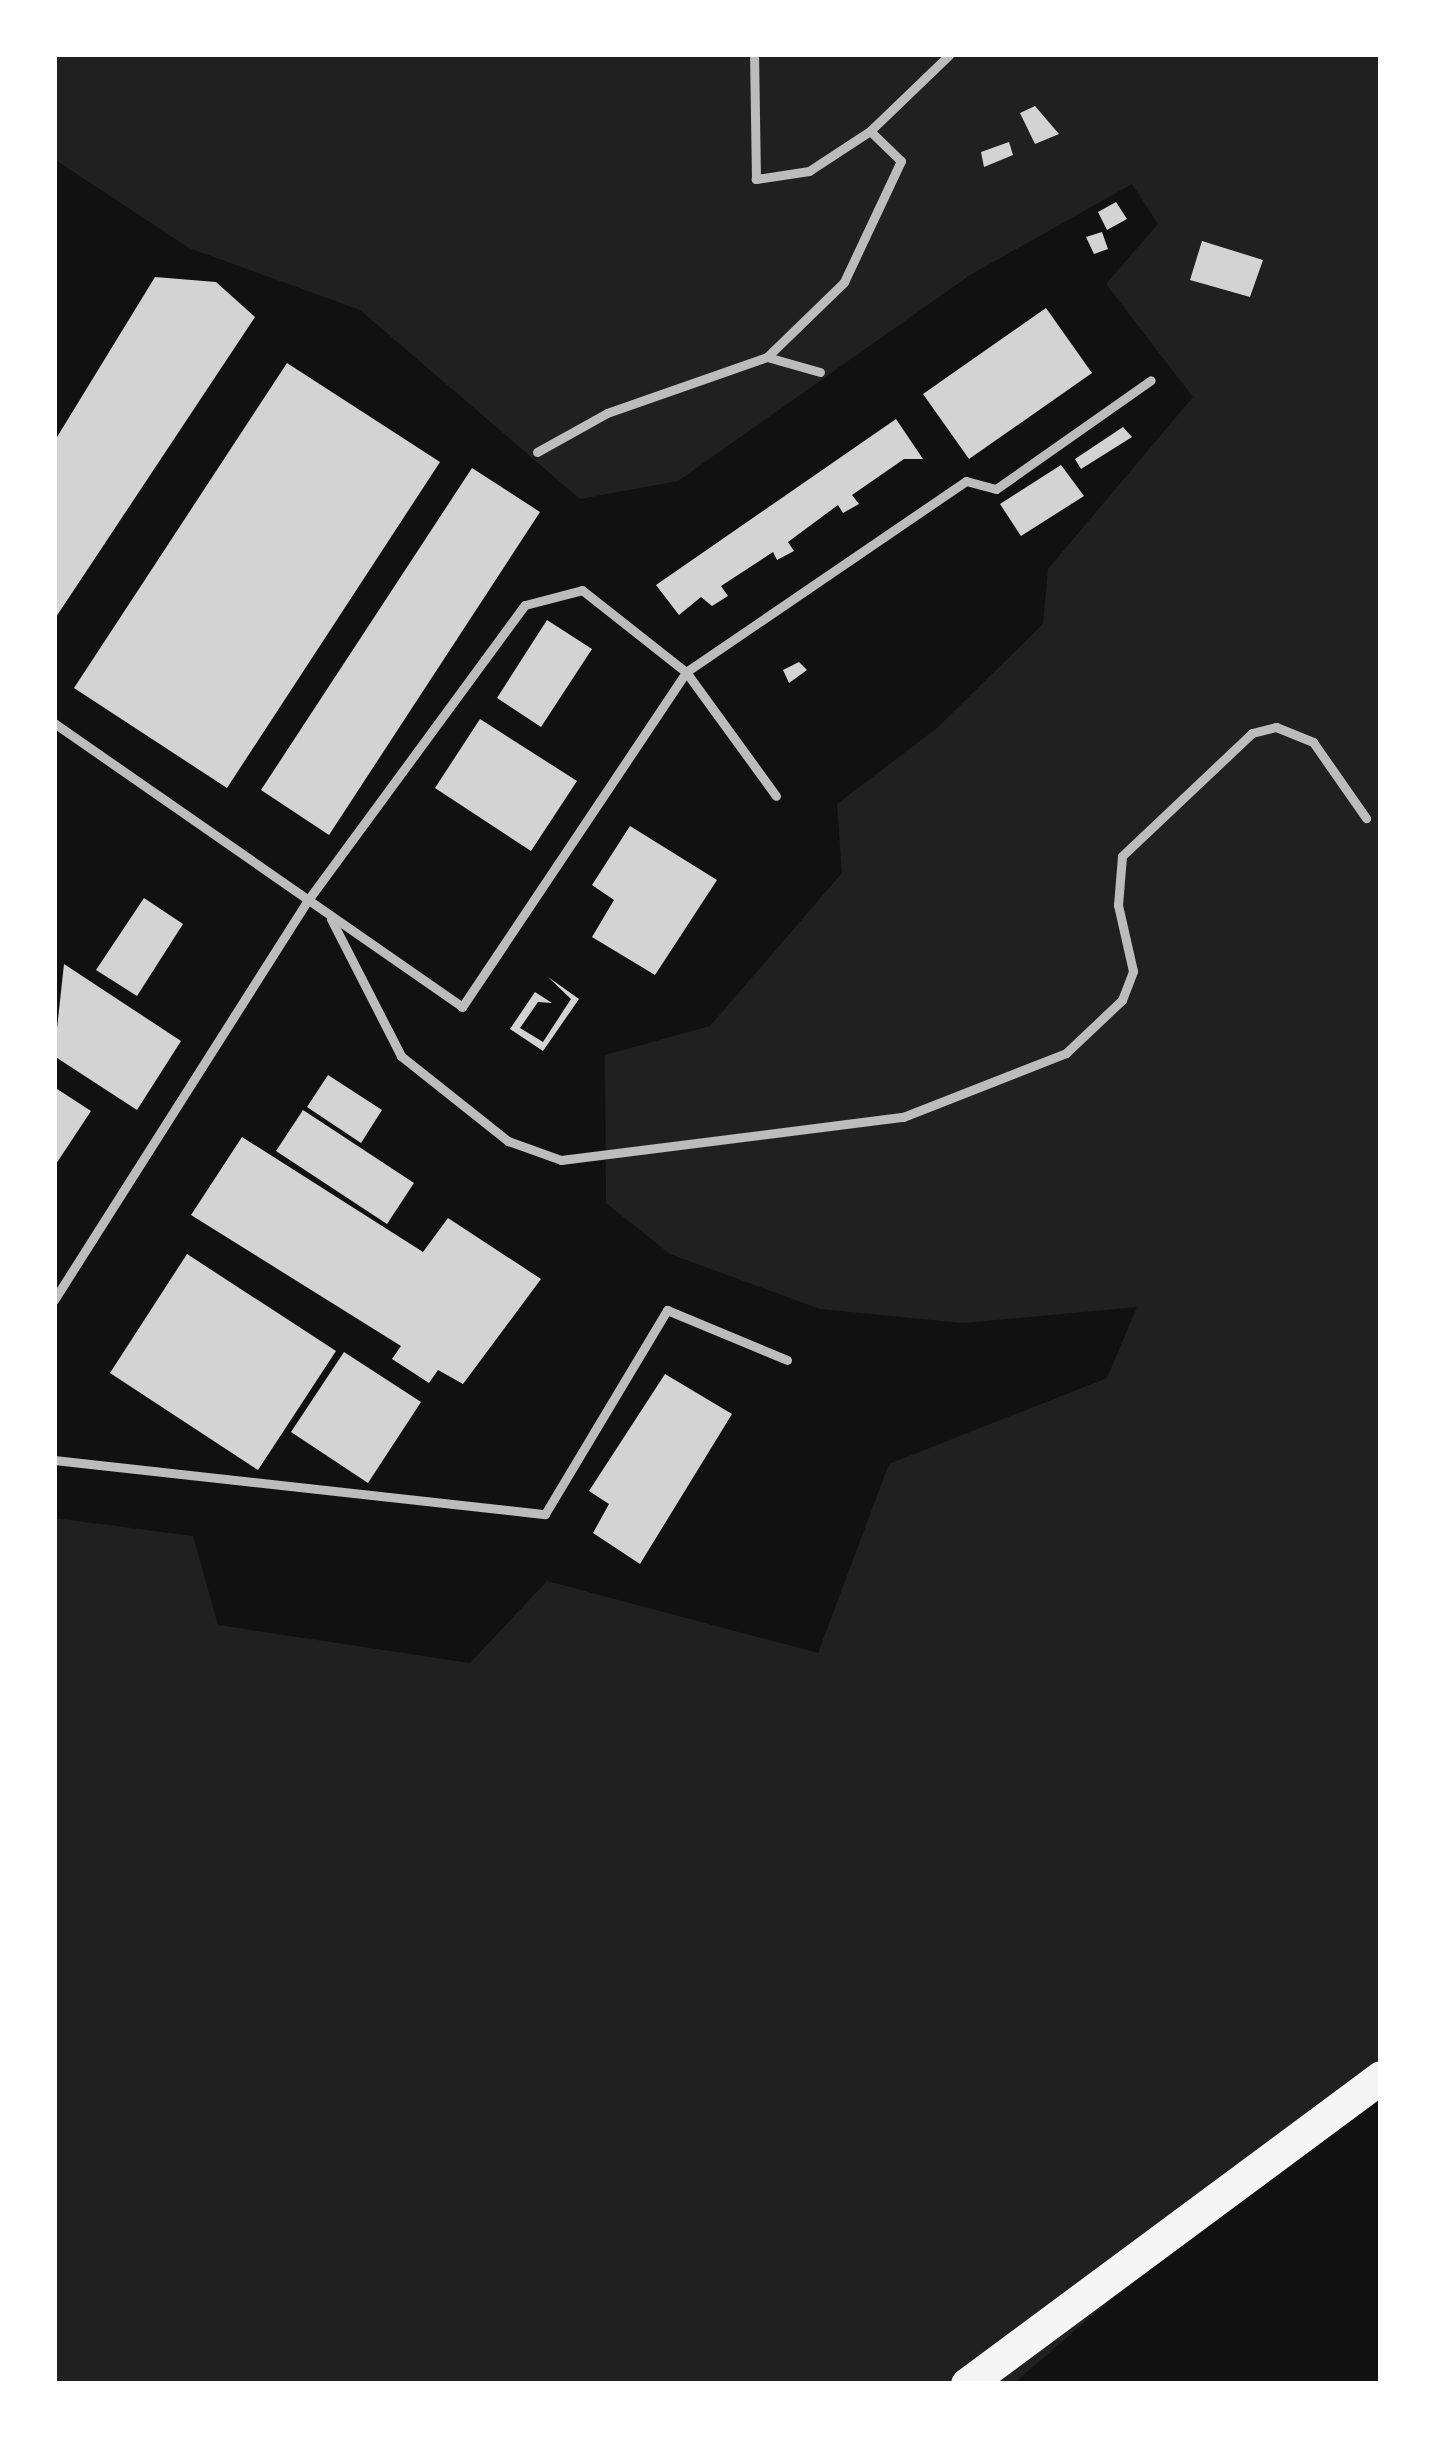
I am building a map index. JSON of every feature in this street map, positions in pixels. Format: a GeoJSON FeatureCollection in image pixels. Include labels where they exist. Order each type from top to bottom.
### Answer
{"type":"FeatureCollection","features":[{"type":"Feature","properties":{"kind":"highway"},"geometry":{"type":"LineString","coordinates":[[967,2384],[1381,2077]]}},
{"type":"Feature","properties":{"kind":"lane"},"geometry":{"type":"LineString","coordinates":[[754,54],[756,179],[809,171],[870,131],[949,55]]}},
{"type":"Feature","properties":{"kind":"lane"},"geometry":{"type":"LineString","coordinates":[[537,452],[767,357],[844,282],[901,161],[870,131]]}},
{"type":"Feature","properties":{"kind":"lane"},"geometry":{"type":"LineString","coordinates":[[767,357],[820,372]]}},
{"type":"Feature","properties":{"kind":"lane"},"geometry":{"type":"LineString","coordinates":[[54,723],[462,1006],[686,672],[966,481],[996,489],[1151,380]]}},
{"type":"Feature","properties":{"kind":"lane"},"geometry":{"type":"LineString","coordinates":[[54,1300],[308,900],[525,605],[582,590],[686,672],[776,796]]}},
{"type":"Feature","properties":{"kind":"lane"},"geometry":{"type":"LineString","coordinates":[[329,914],[400,1056],[508,1141],[561,1160],[903,1117],[1066,1053],[1110,1015],[1133,970],[1118,905],[1122,856],[1252,734],[1276,727],[1313,742],[1366,818]]}},
{"type":"Feature","properties":{"kind":"lane"},"geometry":{"type":"LineString","coordinates":[[54,1460],[545,1514],[667,1310],[788,1360]]}},
{"type":"Feature","properties":{"kind":"shaded area"},"geometry":{"type":"Polygon","coordinates":[[[54,54],[1381,54],[1381,2066],[1013,2384],[54,2384],[54,1518],[193,1536],[218,1625],[470,1663],[547,1581],[818,1653],[889,1464],[1107,1378],[1137,1307],[963,1323],[820,1309],[670,1254],[606,1203],[605,1055],[710,1026],[842,873],[837,804],[937,728],[1043,624],[1048,569],[1193,397],[1106,284],[1158,224],[1132,184],[970,275],[678,481],[580,499],[360,310],[189,248],[54,159],[54,54]]]}},
{"type":"Feature","properties":{"kind":"building"},"geometry":{"type":"Polygon","coordinates":[[[1035,106],[1059,134],[1035,144],[1020,113],[1035,106]]]}},
{"type":"Feature","properties":{"kind":"building"},"geometry":{"type":"Polygon","coordinates":[[[1009,142],[1013,155],[984,167],[981,152],[1009,142]]]}},
{"type":"Feature","properties":{"kind":"building"},"geometry":{"type":"Polygon","coordinates":[[[1116,202],[1127,219],[1107,230],[1098,212],[1116,202]]]}},
{"type":"Feature","properties":{"kind":"building"},"geometry":{"type":"Polygon","coordinates":[[[1102,232],[1108,249],[1094,254],[1086,237],[1102,232]]]}},
{"type":"Feature","properties":{"kind":"building"},"geometry":{"type":"Polygon","coordinates":[[[1202,241],[1263,260],[1250,297],[1190,280],[1202,241]]]}},
{"type":"Feature","properties":{"kind":"building"},"geometry":{"type":"Polygon","coordinates":[[[155,277],[216,282],[255,317],[54,620],[54,442],[155,277]]]}},
{"type":"Feature","properties":{"kind":"building"},"geometry":{"type":"Polygon","coordinates":[[[1046,308],[1092,373],[969,459],[923,394],[1046,308]]]}},
{"type":"Feature","properties":{"kind":"building"},"geometry":{"type":"Polygon","coordinates":[[[287,363],[440,462],[227,788],[74,688],[287,363]]]}},
{"type":"Feature","properties":{"kind":"building"},"geometry":{"type":"Polygon","coordinates":[[[896,419],[923,459],[904,459],[852,495],[859,504],[843,513],[838,505],[788,542],[794,551],[777,560],[773,552],[721,586],[728,596],[712,606],[701,597],[679,615],[656,585],[896,419]]]}},
{"type":"Feature","properties":{"kind":"building"},"geometry":{"type":"Polygon","coordinates":[[[1123,427],[1132,437],[1081,469],[1075,459],[1123,427]]]}},
{"type":"Feature","properties":{"kind":"building"},"geometry":{"type":"Polygon","coordinates":[[[1061,465],[1084,496],[1021,536],[1000,504],[1061,465]]]}},
{"type":"Feature","properties":{"kind":"building"},"geometry":{"type":"Polygon","coordinates":[[[472,468],[540,512],[329,835],[261,790],[472,468]]]}},
{"type":"Feature","properties":{"kind":"building"},"geometry":{"type":"Polygon","coordinates":[[[547,620],[592,649],[541,727],[497,698],[547,620]]]}},
{"type":"Feature","properties":{"kind":"building"},"geometry":{"type":"Polygon","coordinates":[[[799,662],[807,670],[789,683],[783,670],[799,662]]]}},
{"type":"Feature","properties":{"kind":"building"},"geometry":{"type":"Polygon","coordinates":[[[480,719],[577,781],[531,851],[435,788],[480,719]]]}},
{"type":"Feature","properties":{"kind":"building"},"geometry":{"type":"Polygon","coordinates":[[[630,826],[717,880],[655,975],[592,937],[614,900],[592,885],[630,826]]]}},
{"type":"Feature","properties":{"kind":"building"},"geometry":{"type":"Polygon","coordinates":[[[144,898],[183,924],[137,996],[96,970],[144,898]]]}},
{"type":"Feature","properties":{"kind":"building"},"geometry":{"type":"Polygon","coordinates":[[[64,964],[181,1041],[137,1110],[54,1056],[64,964]]]}},
{"type":"Feature","properties":{"kind":"building"},"geometry":{"type":"Polygon","coordinates":[[[548,977],[579,999],[543,1051],[510,1029],[535,992],[552,1003],[538,1002],[520,1028],[543,1042],[571,999],[548,977]]]}},
{"type":"Feature","properties":{"kind":"building"},"geometry":{"type":"Polygon","coordinates":[[[328,1075],[382,1110],[361,1143],[307,1107],[328,1075]]]}},
{"type":"Feature","properties":{"kind":"building"},"geometry":{"type":"Polygon","coordinates":[[[54,1087],[91,1111],[54,1167],[54,1087]]]}},
{"type":"Feature","properties":{"kind":"building"},"geometry":{"type":"Polygon","coordinates":[[[303,1110],[414,1183],[387,1224],[276,1151],[303,1110]]]}},
{"type":"Feature","properties":{"kind":"building"},"geometry":{"type":"Polygon","coordinates":[[[242,1137],[423,1252],[448,1218],[541,1279],[463,1384],[438,1370],[429,1383],[392,1359],[401,1346],[191,1215],[242,1137]]]}},
{"type":"Feature","properties":{"kind":"building"},"geometry":{"type":"Polygon","coordinates":[[[187,1254],[336,1351],[258,1470],[110,1373],[187,1254]]]}},
{"type":"Feature","properties":{"kind":"building"},"geometry":{"type":"Polygon","coordinates":[[[344,1352],[421,1402],[368,1483],[291,1432],[344,1352]]]}},
{"type":"Feature","properties":{"kind":"building"},"geometry":{"type":"Polygon","coordinates":[[[665,1374],[732,1414],[640,1564],[593,1533],[609,1504],[589,1491],[665,1374]]]}}]}
